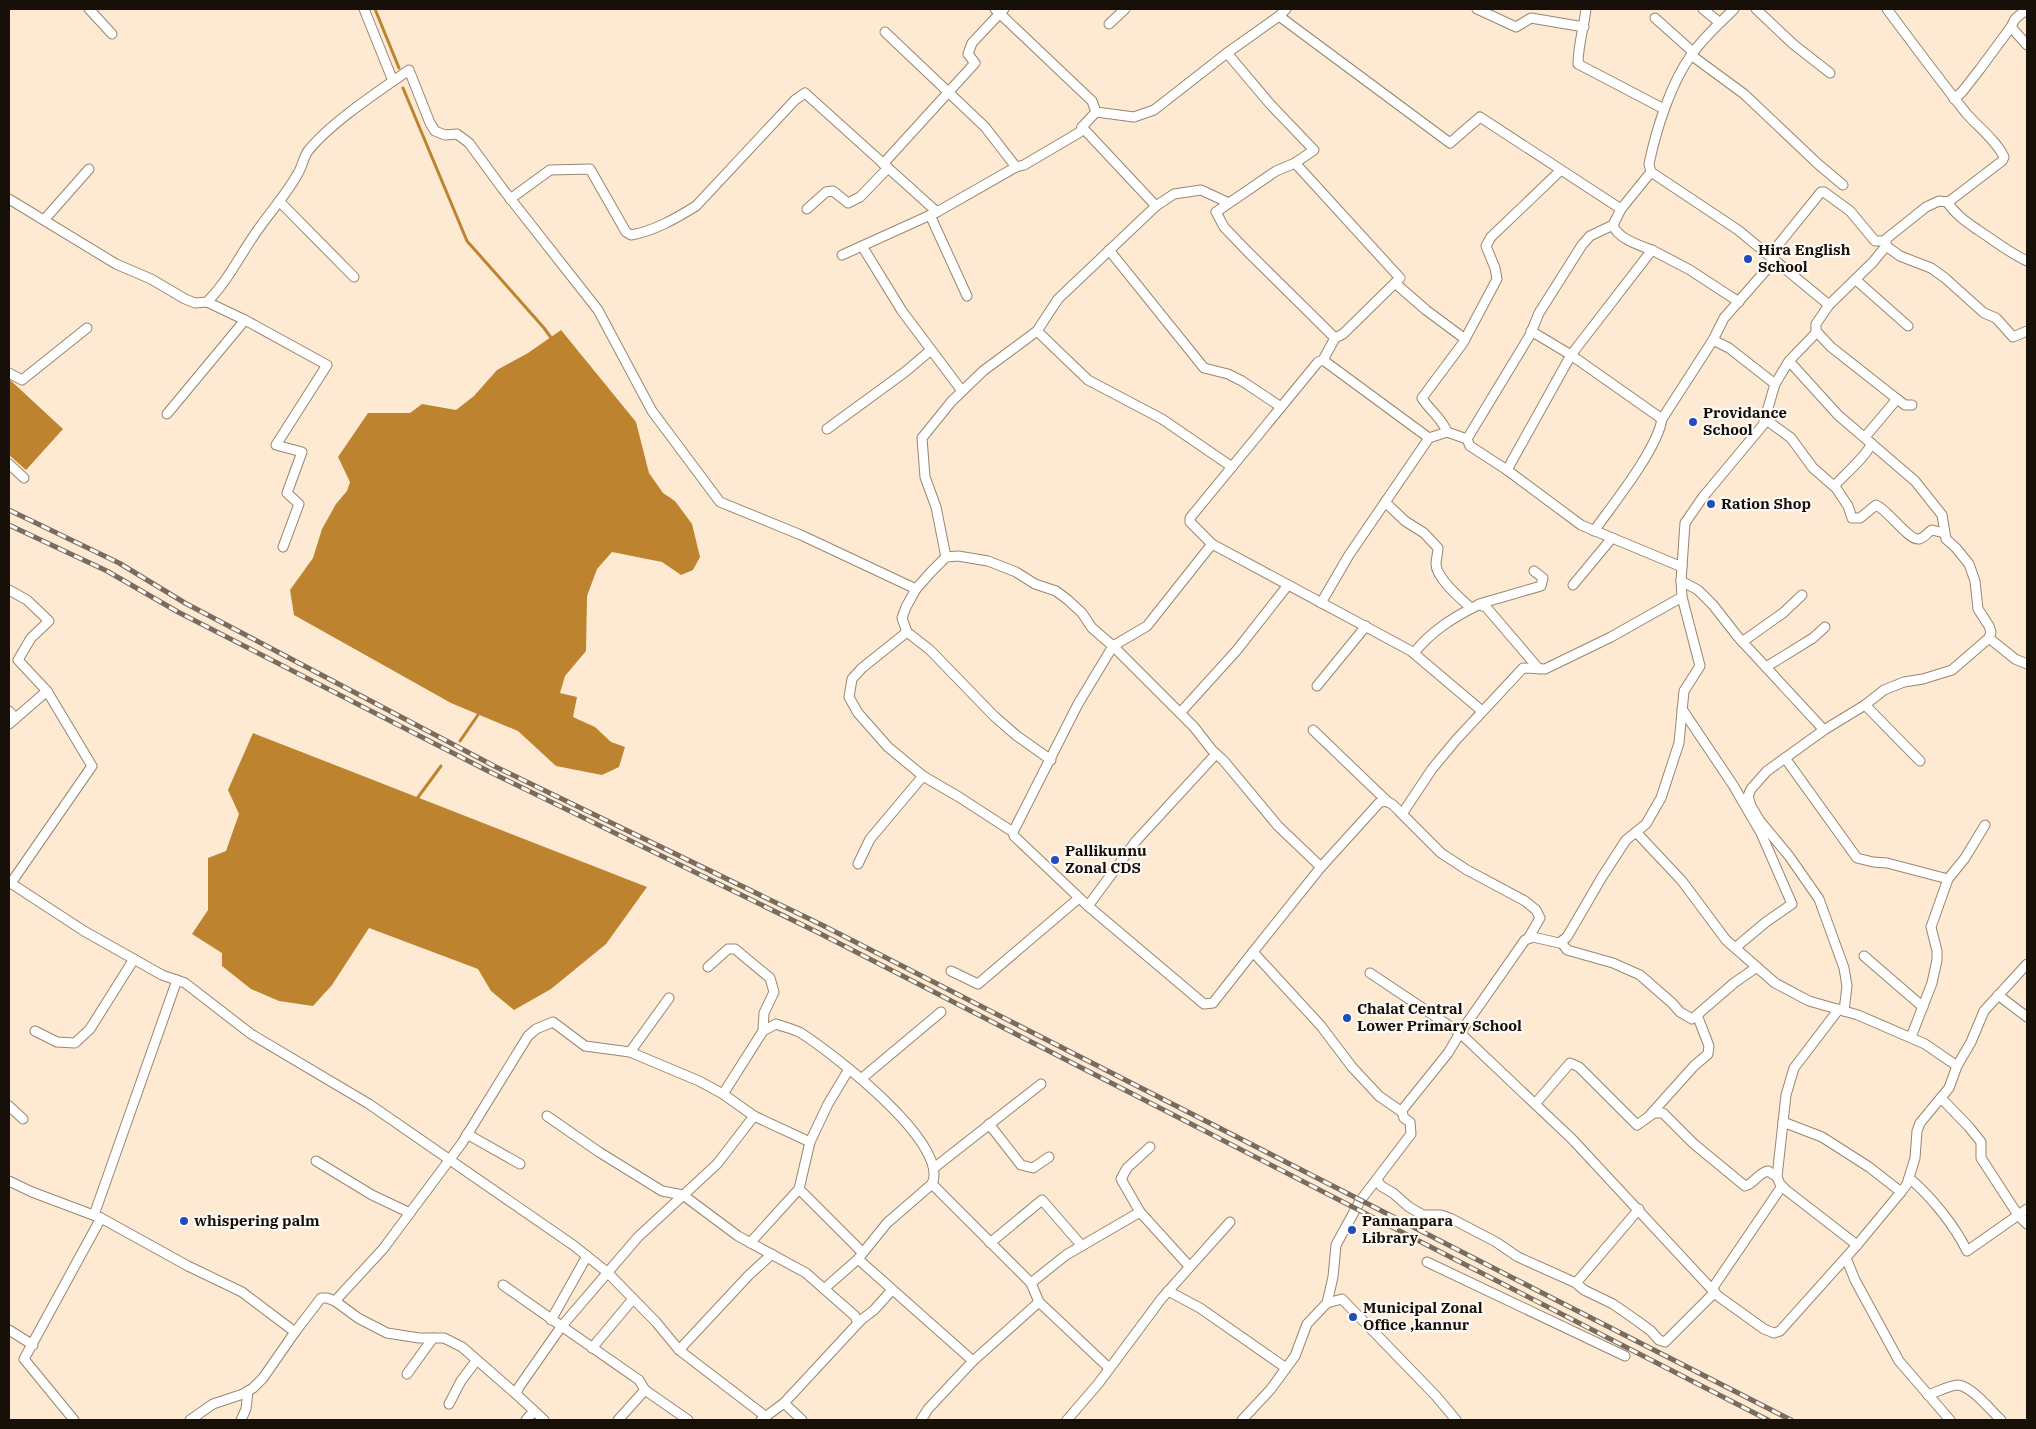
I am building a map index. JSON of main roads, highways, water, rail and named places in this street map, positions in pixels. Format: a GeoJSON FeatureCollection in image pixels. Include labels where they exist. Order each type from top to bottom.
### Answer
{"type":"FeatureCollection","features":[{"type":"Feature","properties":{"kind":"waterway"},"geometry":{"type":"LineString","coordinates":[[375,9],[399,68]]}},
{"type":"Feature","properties":{"kind":"waterway"},"geometry":{"type":"LineString","coordinates":[[403,88],[467,241],[552,339]]}},
{"type":"Feature","properties":{"kind":"waterway"},"geometry":{"type":"LineString","coordinates":[[460,741],[480,712]]}},
{"type":"Feature","properties":{"kind":"waterway"},"geometry":{"type":"LineString","coordinates":[[416,800],[441,766]]}},
{"type":"Feature","properties":{"kind":"railway"},"geometry":{"type":"LineString","coordinates":[[9,510],[119,563],[185,603],[496,767],[822,925],[1791,1420]]}},
{"type":"Feature","properties":{"kind":"railway"},"geometry":{"type":"LineString","coordinates":[[9,525],[107,571],[178,612],[488,771],[819,933],[1768,1420]]}},
{"type":"Feature","properties":{"kind":"place","name":"Hira English School"},"geometry":{"type":"Point","coordinates":[1748,259]}},
{"type":"Feature","properties":{"kind":"place","name":"Providance School"},"geometry":{"type":"Point","coordinates":[1693,422]}},
{"type":"Feature","properties":{"kind":"place","name":"Ration Shop"},"geometry":{"type":"Point","coordinates":[1711,504]}},
{"type":"Feature","properties":{"kind":"place","name":"Pallikunnu Zonal CDS"},"geometry":{"type":"Point","coordinates":[1055,860]}},
{"type":"Feature","properties":{"kind":"place","name":"Chalat Central Lower Primary School"},"geometry":{"type":"Point","coordinates":[1347,1018]}},
{"type":"Feature","properties":{"kind":"place","name":"whispering palm"},"geometry":{"type":"Point","coordinates":[184,1221]}},
{"type":"Feature","properties":{"kind":"place","name":"Pannanpara Library"},"geometry":{"type":"Point","coordinates":[1352,1230]}},
{"type":"Feature","properties":{"kind":"place","name":"Municipal Zonal Office ,kannur"},"geometry":{"type":"Point","coordinates":[1353,1317]}}]}
